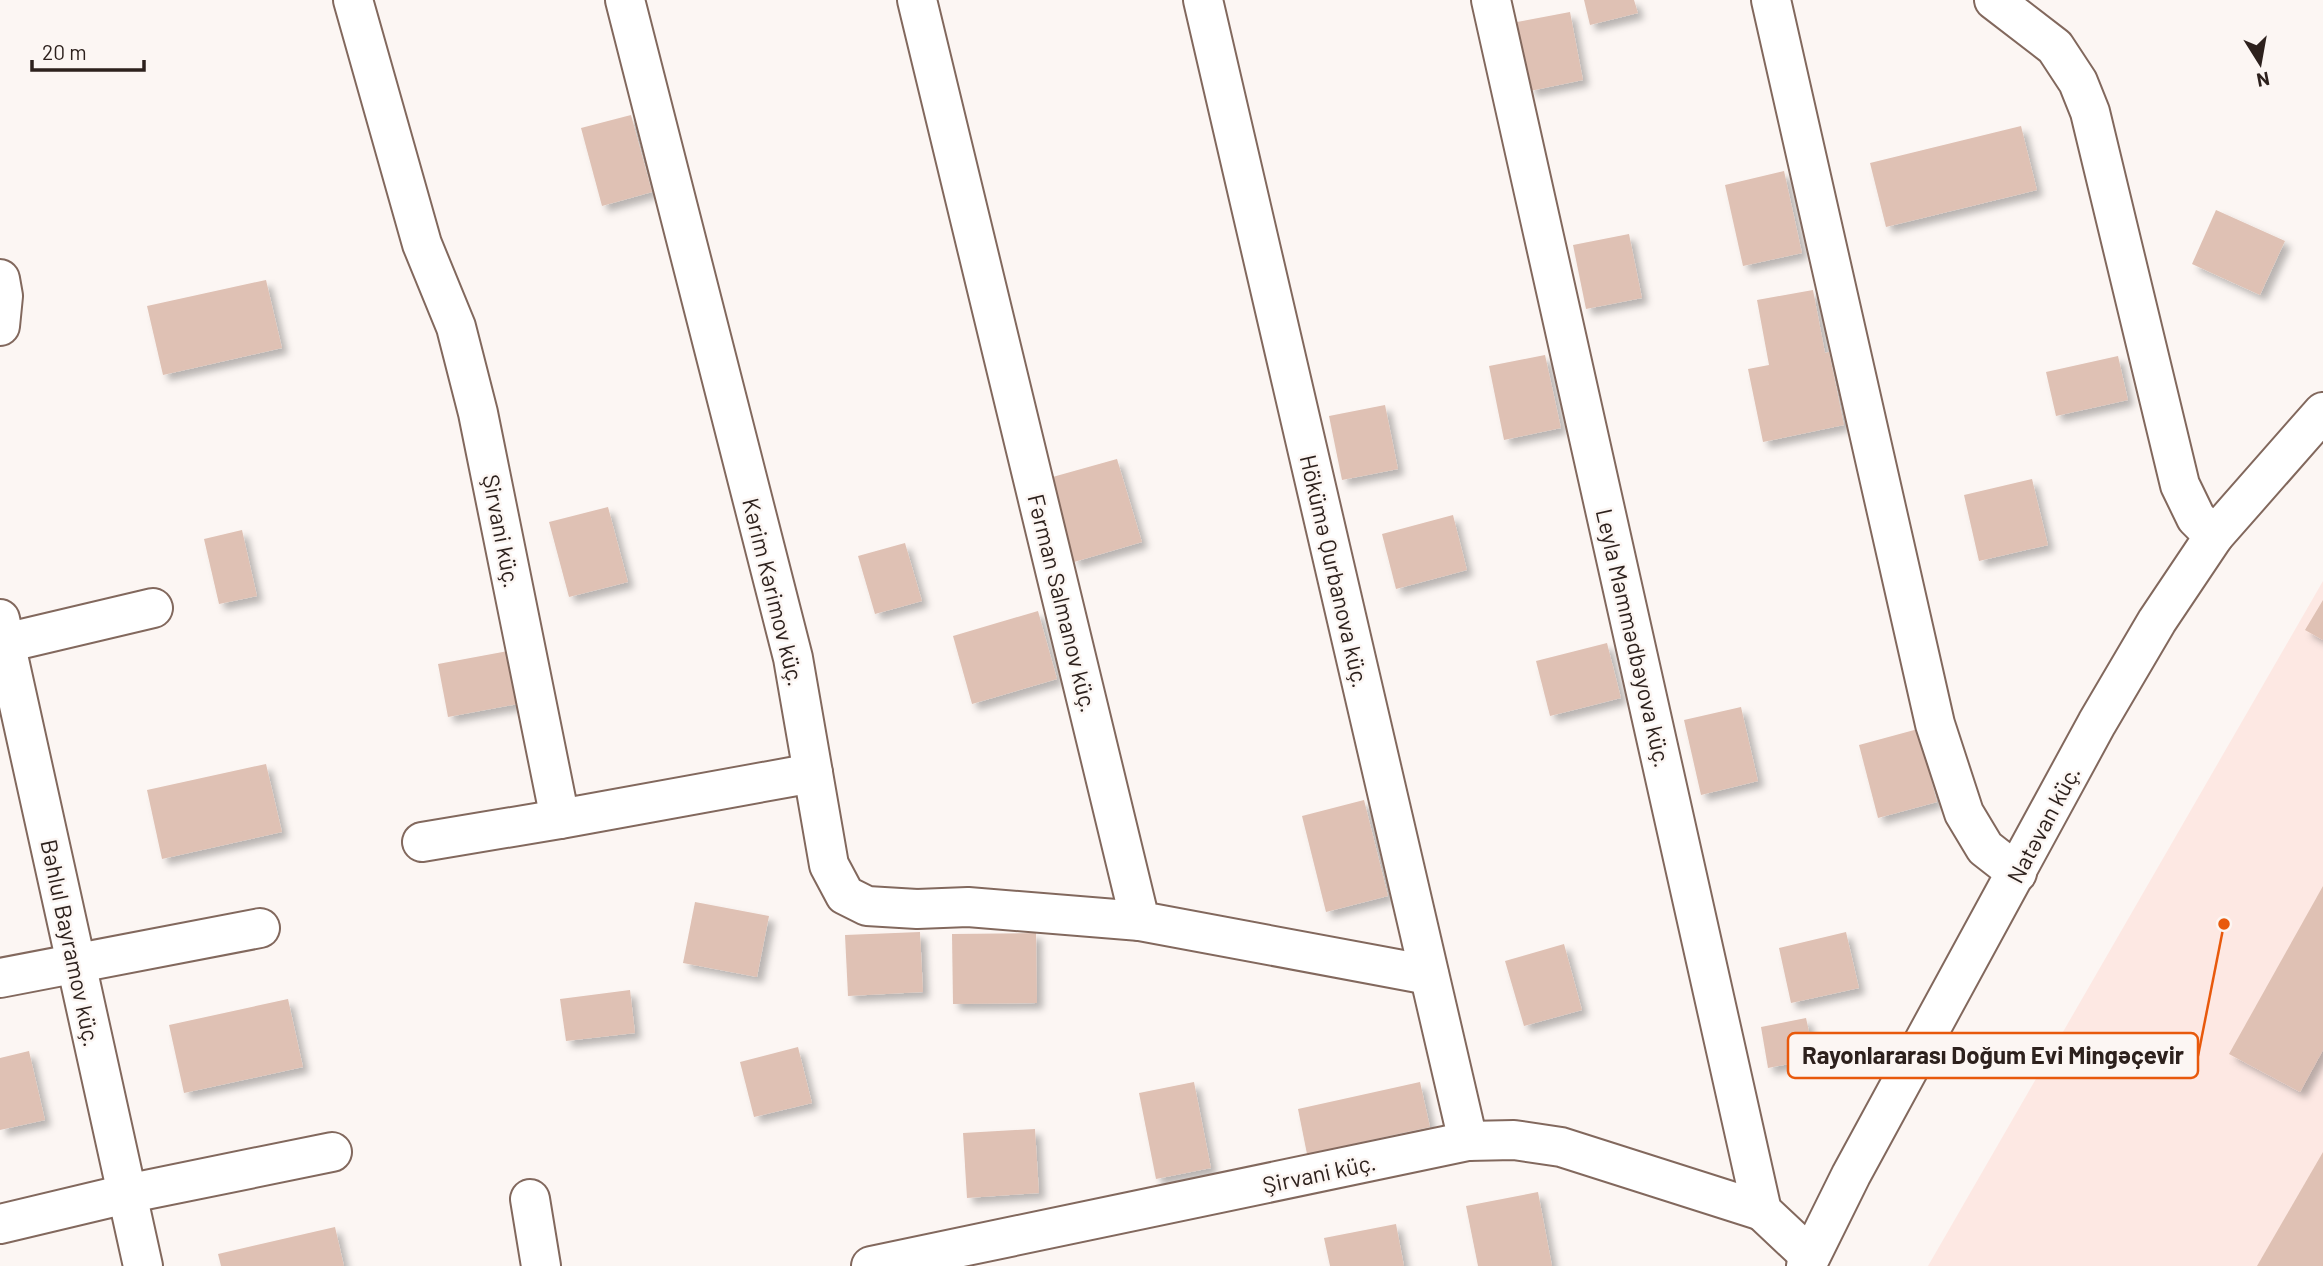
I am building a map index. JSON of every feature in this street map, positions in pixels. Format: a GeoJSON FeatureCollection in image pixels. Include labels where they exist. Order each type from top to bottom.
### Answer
{"type":"FeatureCollection","features":[{"type":"Feature","properties":{"kind":"street","name":"Şirvani küç."},"geometry":{"type":"LineString","coordinates":[[353,0],[415,222],[459,339],[478,413],[560,819]]}},
{"type":"Feature","properties":{"kind":"street","name":"Kərim Kərimov küç."},"geometry":{"type":"LineString","coordinates":[[625,0],[793,659],[829,865],[845,895],[867,906],[917,909],[968,907],[1140,921]]}},
{"type":"Feature","properties":{"kind":"street","name":"Fərman Salmanov küç."},"geometry":{"type":"LineString","coordinates":[[917,0],[1140,921]]}},
{"type":"Feature","properties":{"kind":"street","name":"Hökümə Qurbanova küç."},"geometry":{"type":"LineString","coordinates":[[1203,0],[1468,1141]]}},
{"type":"Feature","properties":{"kind":"street","name":"Leyla Məmmədbəyova küç."},"geometry":{"type":"LineString","coordinates":[[1491,0],[1762,1211]]}},
{"type":"Feature","properties":{"kind":"street"},"geometry":{"type":"LineString","coordinates":[[1771,0],[1935,724],[1964,813],[1985,848],[2017,873]]}},
{"type":"Feature","properties":{"kind":"street"},"geometry":{"type":"LineString","coordinates":[[1994,0],[2055,47],[2078,82],[2090,112],[2180,485],[2196,518],[2214,536]]}},
{"type":"Feature","properties":{"kind":"street"},"geometry":{"type":"LineString","coordinates":[[0,279],[3,296],[0,327]]}},
{"type":"Feature","properties":{"kind":"street","name":"Natəvan küç."},"geometry":{"type":"LineString","coordinates":[[1808,1261],[1851,1175],[2097,723],[2157,621],[2214,536],[2323,412]]}},
{"type":"Feature","properties":{"kind":"street"},"geometry":{"type":"LineString","coordinates":[[3,631],[153,608]]}},
{"type":"Feature","properties":{"kind":"street","name":"Bəhlul Bayramov küç."},"geometry":{"type":"LineString","coordinates":[[3,631],[11,725],[75,964],[143,1266]]}},
{"type":"Feature","properties":{"kind":"street"},"geometry":{"type":"LineString","coordinates":[[422,842],[813,773]]}},
{"type":"Feature","properties":{"kind":"street"},"geometry":{"type":"LineString","coordinates":[[1140,921],[1429,975]]}},
{"type":"Feature","properties":{"kind":"street"},"geometry":{"type":"LineString","coordinates":[[0,978],[260,928]]}},
{"type":"Feature","properties":{"kind":"street","name":"Şirvani küç."},"geometry":{"type":"LineString","coordinates":[[871,1266],[1468,1141],[1514,1140],[1561,1147],[1762,1211]]}},
{"type":"Feature","properties":{"kind":"street"},"geometry":{"type":"LineString","coordinates":[[0,1224],[126,1194],[332,1152]]}},
{"type":"Feature","properties":{"kind":"street"},"geometry":{"type":"LineString","coordinates":[[530,1199],[541,1266]]}},
{"type":"Feature","properties":{"kind":"street"},"geometry":{"type":"LineString","coordinates":[[1762,1211],[1808,1261]]}},
{"type":"Feature","properties":{"kind":"shaded area"},"geometry":{"type":"Polygon","coordinates":[[[2323,581],[2323,1266],[1928,1266],[2323,581]]]}},
{"type":"Feature","properties":{"kind":"building"},"geometry":{"type":"Polygon","coordinates":[[[1584,0],[1634,0],[1638,13],[1590,25],[1584,0]]]}},
{"type":"Feature","properties":{"kind":"building"},"geometry":{"type":"Polygon","coordinates":[[[1570,12],[1583,80],[1530,91],[1517,22],[1570,12]]]}},
{"type":"Feature","properties":{"kind":"building"},"geometry":{"type":"Polygon","coordinates":[[[631,115],[652,192],[602,206],[581,128],[631,115]]]}},
{"type":"Feature","properties":{"kind":"building"},"geometry":{"type":"Polygon","coordinates":[[[2021,126],[2037,190],[1886,227],[1870,163],[2021,126]]]}},
{"type":"Feature","properties":{"kind":"building"},"geometry":{"type":"Polygon","coordinates":[[[1784,171],[1802,253],[1743,266],[1725,185],[1784,171]]]}},
{"type":"Feature","properties":{"kind":"building"},"geometry":{"type":"Polygon","coordinates":[[[2216,210],[2285,241],[2260,295],[2192,264],[2216,210]]]}},
{"type":"Feature","properties":{"kind":"building"},"geometry":{"type":"Polygon","coordinates":[[[1629,234],[1642,298],[1586,309],[1573,245],[1629,234]]]}},
{"type":"Feature","properties":{"kind":"building"},"geometry":{"type":"Polygon","coordinates":[[[266,280],[282,348],[163,375],[147,306],[266,280]]]}},
{"type":"Feature","properties":{"kind":"building"},"geometry":{"type":"Polygon","coordinates":[[[1813,290],[1825,353],[1829,352],[1844,425],[1763,442],[1748,369],[1769,365],[1757,300],[1813,290]]]}},
{"type":"Feature","properties":{"kind":"building"},"geometry":{"type":"Polygon","coordinates":[[[1545,355],[1561,428],[1504,440],[1489,366],[1545,355]]]}},
{"type":"Feature","properties":{"kind":"building"},"geometry":{"type":"Polygon","coordinates":[[[2118,356],[2128,400],[2056,416],[2046,372],[2118,356]]]}},
{"type":"Feature","properties":{"kind":"building"},"geometry":{"type":"Polygon","coordinates":[[[1385,405],[1398,469],[1342,480],[1329,416],[1385,405]]]}},
{"type":"Feature","properties":{"kind":"building"},"geometry":{"type":"Polygon","coordinates":[[[1117,459],[1142,542],[1074,562],[1049,478],[1117,459]]]}},
{"type":"Feature","properties":{"kind":"building"},"geometry":{"type":"Polygon","coordinates":[[[2032,479],[2048,545],[1979,561],[1964,495],[2032,479]]]}},
{"type":"Feature","properties":{"kind":"building"},"geometry":{"type":"Polygon","coordinates":[[[608,507],[628,582],[569,597],[549,522],[608,507]]]}},
{"type":"Feature","properties":{"kind":"building"},"geometry":{"type":"Polygon","coordinates":[[[1453,515],[1467,570],[1396,589],[1382,534],[1453,515]]]}},
{"type":"Feature","properties":{"kind":"building"},"geometry":{"type":"Polygon","coordinates":[[[242,530],[257,596],[219,604],[204,539],[242,530]]]}},
{"type":"Feature","properties":{"kind":"building"},"geometry":{"type":"Polygon","coordinates":[[[905,543],[922,601],[875,614],[858,556],[905,543]]]}},
{"type":"Feature","properties":{"kind":"building"},"geometry":{"type":"Polygon","coordinates":[[[2323,600],[2323,640],[2305,630],[2323,600]]]}},
{"type":"Feature","properties":{"kind":"building"},"geometry":{"type":"Polygon","coordinates":[[[1038,611],[1057,679],[972,704],[953,636],[1038,611]]]}},
{"type":"Feature","properties":{"kind":"building"},"geometry":{"type":"Polygon","coordinates":[[[1607,643],[1621,698],[1550,716],[1536,661],[1607,643]]]}},
{"type":"Feature","properties":{"kind":"building"},"geometry":{"type":"Polygon","coordinates":[[[508,651],[518,704],[448,717],[438,664],[508,651]]]}},
{"type":"Feature","properties":{"kind":"building"},"geometry":{"type":"Polygon","coordinates":[[[1741,707],[1758,781],[1701,795],[1684,720],[1741,707]]]}},
{"type":"Feature","properties":{"kind":"building"},"geometry":{"type":"Polygon","coordinates":[[[1918,729],[1937,802],[1878,818],[1859,745],[1918,729]]]}},
{"type":"Feature","properties":{"kind":"building"},"geometry":{"type":"Polygon","coordinates":[[[266,764],[282,832],[162,859],[147,790],[266,764]]]}},
{"type":"Feature","properties":{"kind":"building"},"geometry":{"type":"Polygon","coordinates":[[[1364,800],[1388,896],[1326,912],[1302,816],[1364,800]]]}},
{"type":"Feature","properties":{"kind":"building"},"geometry":{"type":"Polygon","coordinates":[[[2323,886],[2323,1050],[2300,1092],[2229,1054],[2323,886]]]}},
{"type":"Feature","properties":{"kind":"building"},"geometry":{"type":"Polygon","coordinates":[[[695,902],[769,916],[757,977],[683,963],[695,902]]]}},
{"type":"Feature","properties":{"kind":"building"},"geometry":{"type":"Polygon","coordinates":[[[920,932],[923,992],[848,996],[845,935],[920,932]]]}},
{"type":"Feature","properties":{"kind":"building"},"geometry":{"type":"Polygon","coordinates":[[[1846,932],[1859,988],[1791,1003],[1779,948],[1846,932]]]}},
{"type":"Feature","properties":{"kind":"building"},"geometry":{"type":"Polygon","coordinates":[[[1036,933],[1037,1003],[953,1004],[952,934],[1036,933]]]}},
{"type":"Feature","properties":{"kind":"building"},"geometry":{"type":"Polygon","coordinates":[[[1564,944],[1582,1010],[1524,1026],[1505,961],[1564,944]]]}},
{"type":"Feature","properties":{"kind":"building"},"geometry":{"type":"Polygon","coordinates":[[[630,990],[635,1033],[566,1041],[560,999],[630,990]]]}},
{"type":"Feature","properties":{"kind":"building"},"geometry":{"type":"Polygon","coordinates":[[[288,999],[303,1067],[184,1093],[169,1025],[288,999]]]}},
{"type":"Feature","properties":{"kind":"building"},"geometry":{"type":"Polygon","coordinates":[[[1806,1018],[1815,1059],[1768,1068],[1761,1027],[1806,1018]]]}},
{"type":"Feature","properties":{"kind":"building"},"geometry":{"type":"Polygon","coordinates":[[[798,1047],[812,1103],[754,1117],[740,1062],[798,1047]]]}},
{"type":"Feature","properties":{"kind":"building"},"geometry":{"type":"Polygon","coordinates":[[[29,1051],[45,1120],[0,1130],[0,1058],[29,1051]]]}},
{"type":"Feature","properties":{"kind":"building"},"geometry":{"type":"Polygon","coordinates":[[[1194,1082],[1211,1168],[1156,1179],[1139,1093],[1194,1082]]]}},
{"type":"Feature","properties":{"kind":"building"},"geometry":{"type":"Polygon","coordinates":[[[1420,1082],[1430,1127],[1307,1154],[1298,1109],[1420,1082]]]}},
{"type":"Feature","properties":{"kind":"building"},"geometry":{"type":"Polygon","coordinates":[[[1035,1129],[1039,1193],[967,1198],[963,1133],[1035,1129]]]}},
{"type":"Feature","properties":{"kind":"building"},"geometry":{"type":"Polygon","coordinates":[[[2323,1152],[2323,1266],[2257,1266],[2323,1152]]]}},
{"type":"Feature","properties":{"kind":"building"},"geometry":{"type":"Polygon","coordinates":[[[1538,1192],[1552,1266],[1478,1266],[1466,1206],[1538,1192]]]}},
{"type":"Feature","properties":{"kind":"building"},"geometry":{"type":"Polygon","coordinates":[[[1396,1224],[1404,1266],[1330,1266],[1324,1238],[1396,1224]]]}},
{"type":"Feature","properties":{"kind":"building"},"geometry":{"type":"Polygon","coordinates":[[[335,1227],[344,1266],[221,1266],[218,1254],[335,1227]]]}},
{"type":"Feature","properties":{"kind":"place","name":"Rayonlararası Doğum Evi Mingəçevir"},"geometry":{"type":"Point","coordinates":[2224,924]}}]}
